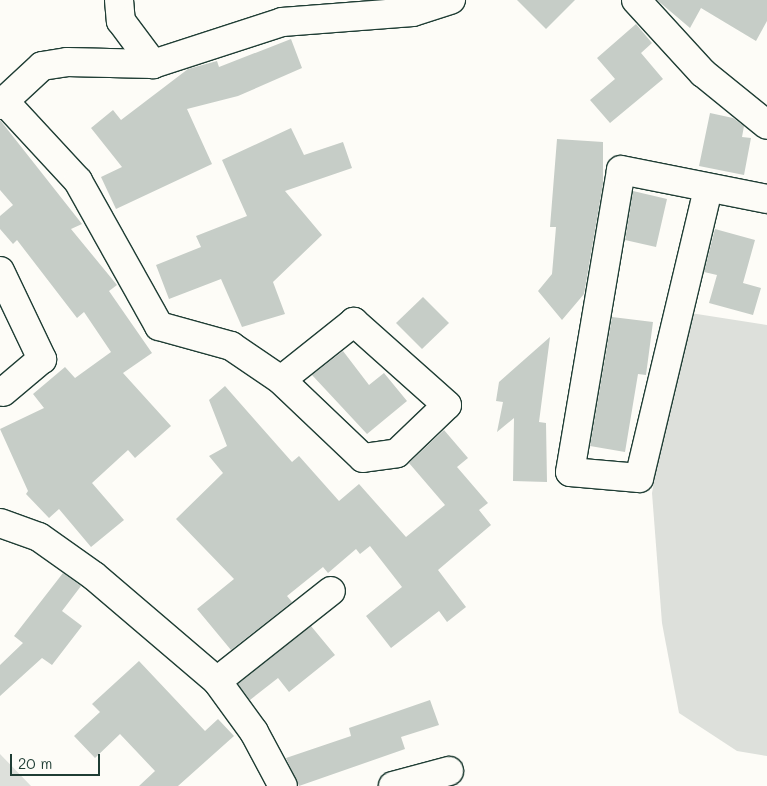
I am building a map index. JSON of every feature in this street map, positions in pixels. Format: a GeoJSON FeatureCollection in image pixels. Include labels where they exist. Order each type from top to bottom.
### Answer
{"type":"FeatureCollection","features":[{"type":"Feature","properties":{"kind":"street"},"geometry":{"type":"LineString","coordinates":[[119,0],[121,21],[153,64]]}},
{"type":"Feature","properties":{"kind":"street"},"geometry":{"type":"LineString","coordinates":[[281,380],[354,322],[447,405],[397,453],[363,458],[281,380],[231,346],[159,326],[78,181],[2,103],[42,66],[67,62],[153,64],[282,22],[413,12],[451,0]]}},
{"type":"Feature","properties":{"kind":"street"},"geometry":{"type":"LineString","coordinates":[[636,0],[703,73],[767,124]]}},
{"type":"Feature","properties":{"kind":"street"},"geometry":{"type":"LineString","coordinates":[[708,189],[638,478],[570,472],[621,170],[708,189],[767,199]]}},
{"type":"Feature","properties":{"kind":"street"},"geometry":{"type":"LineString","coordinates":[[0,271],[42,359],[3,392]]}},
{"type":"Feature","properties":{"kind":"street"},"geometry":{"type":"LineString","coordinates":[[0,523],[39,536],[94,576],[217,681],[254,732],[283,786]]}},
{"type":"Feature","properties":{"kind":"street"},"geometry":{"type":"LineString","coordinates":[[217,681],[331,591]]}},
{"type":"Feature","properties":{"kind":"street"},"geometry":{"type":"LineString","coordinates":[[393,786],[449,771]]}},
{"type":"Feature","properties":{"kind":"shaded area"},"geometry":{"type":"Polygon","coordinates":[[[684,312],[767,325],[767,756],[737,751],[679,713],[662,623],[652,493],[684,312]]]}},
{"type":"Feature","properties":{"kind":"shaded area"},"geometry":{"type":"Polygon","coordinates":[[[0,754],[31,786],[0,786],[0,754]]]}},
{"type":"Feature","properties":{"kind":"building"},"geometry":{"type":"Polygon","coordinates":[[[517,0],[575,0],[546,29],[517,0]]]}},
{"type":"Feature","properties":{"kind":"building"},"geometry":{"type":"Polygon","coordinates":[[[657,0],[767,0],[767,21],[756,41],[701,8],[690,28],[657,0]]]}},
{"type":"Feature","properties":{"kind":"building"},"geometry":{"type":"Polygon","coordinates":[[[636,24],[652,43],[641,53],[663,79],[610,123],[590,100],[615,79],[597,58],[636,24]]]}},
{"type":"Feature","properties":{"kind":"building"},"geometry":{"type":"Polygon","coordinates":[[[291,39],[302,68],[238,96],[187,109],[212,164],[116,209],[101,177],[122,167],[91,128],[113,110],[121,120],[188,69],[217,61],[219,67],[291,39]]]}},
{"type":"Feature","properties":{"kind":"building"},"geometry":{"type":"Polygon","coordinates":[[[710,113],[733,118],[744,126],[742,137],[751,138],[744,175],[699,166],[710,113]]]}},
{"type":"Feature","properties":{"kind":"building"},"geometry":{"type":"Polygon","coordinates":[[[0,120],[82,224],[71,229],[117,285],[109,291],[152,353],[123,373],[171,426],[135,458],[128,450],[92,483],[124,520],[91,547],[59,509],[49,518],[26,494],[28,491],[0,429],[44,408],[33,394],[65,367],[75,378],[111,352],[84,312],[77,318],[17,240],[13,244],[0,229],[0,216],[13,205],[0,190],[0,120]]]}},
{"type":"Feature","properties":{"kind":"building"},"geometry":{"type":"Polygon","coordinates":[[[291,128],[304,155],[343,142],[352,168],[285,191],[322,235],[273,282],[285,314],[242,327],[221,279],[169,299],[156,265],[201,247],[196,236],[247,216],[222,160],[291,128]]]}},
{"type":"Feature","properties":{"kind":"building"},"geometry":{"type":"Polygon","coordinates":[[[557,139],[603,142],[603,184],[584,294],[562,320],[538,291],[552,274],[556,227],[550,227],[557,139]]]}},
{"type":"Feature","properties":{"kind":"building"},"geometry":{"type":"Polygon","coordinates":[[[633,191],[667,199],[656,247],[625,240],[633,191]]]}},
{"type":"Feature","properties":{"kind":"building"},"geometry":{"type":"Polygon","coordinates":[[[715,229],[755,240],[743,283],[761,288],[753,315],[709,303],[717,275],[704,272],[715,229]]]}},
{"type":"Feature","properties":{"kind":"building"},"geometry":{"type":"Polygon","coordinates":[[[423,297],[449,323],[422,349],[396,323],[423,297]]]}},
{"type":"Feature","properties":{"kind":"building"},"geometry":{"type":"Polygon","coordinates":[[[612,317],[653,322],[646,375],[638,374],[625,452],[590,446],[612,317]]]}},
{"type":"Feature","properties":{"kind":"building"},"geometry":{"type":"Polygon","coordinates":[[[550,337],[539,422],[546,423],[547,482],[513,481],[514,418],[497,432],[503,402],[496,401],[499,382],[550,337]]]}},
{"type":"Feature","properties":{"kind":"building"},"geometry":{"type":"Polygon","coordinates":[[[343,351],[369,385],[384,373],[407,401],[367,434],[312,375],[343,351]]]}},
{"type":"Feature","properties":{"kind":"building"},"geometry":{"type":"Polygon","coordinates":[[[225,386],[292,462],[299,456],[339,501],[359,484],[406,537],[445,505],[409,463],[444,430],[468,458],[457,467],[488,503],[479,510],[491,525],[438,570],[466,607],[447,622],[439,611],[391,648],[366,616],[402,587],[370,546],[360,554],[356,549],[328,573],[323,567],[287,596],[292,602],[231,650],[197,609],[234,579],[176,519],[223,473],[209,456],[227,446],[209,400],[225,386]]]}},
{"type":"Feature","properties":{"kind":"building"},"geometry":{"type":"Polygon","coordinates":[[[63,573],[81,586],[62,611],[82,626],[52,665],[42,658],[0,696],[0,665],[23,643],[14,636],[63,573]]]}},
{"type":"Feature","properties":{"kind":"building"},"geometry":{"type":"Polygon","coordinates":[[[311,626],[335,655],[289,692],[278,678],[250,700],[238,684],[311,626]]]}},
{"type":"Feature","properties":{"kind":"building"},"geometry":{"type":"Polygon","coordinates":[[[139,661],[205,731],[218,719],[234,736],[178,786],[139,786],[155,771],[120,734],[95,758],[74,736],[100,712],[92,704],[139,661]]]}},
{"type":"Feature","properties":{"kind":"building"},"geometry":{"type":"Polygon","coordinates":[[[430,700],[439,725],[401,737],[405,749],[299,786],[286,758],[351,736],[349,728],[430,700]]]}}]}
